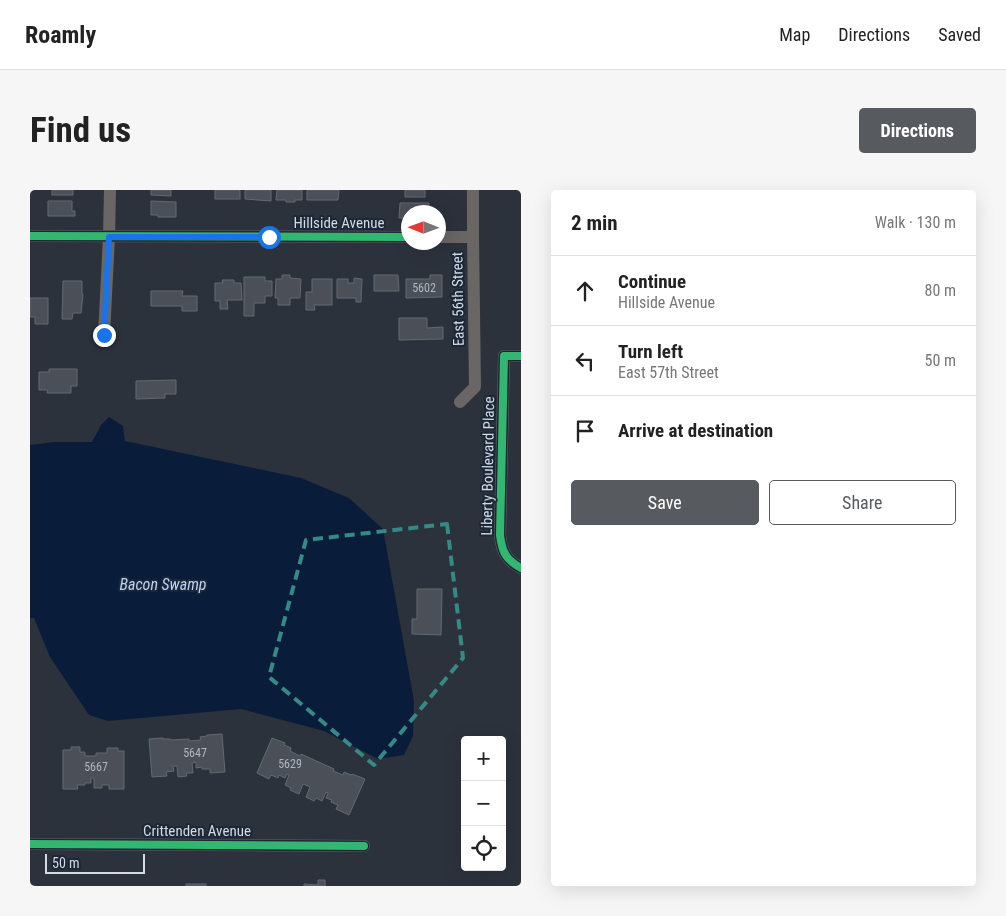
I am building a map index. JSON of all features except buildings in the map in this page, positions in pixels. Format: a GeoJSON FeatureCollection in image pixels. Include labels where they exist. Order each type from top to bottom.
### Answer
{"type":"FeatureCollection","features":[{"type":"Feature","properties":{"kind":"street"},"geometry":{"type":"LineString","coordinates":[[104,335],[110,190]]}},
{"type":"Feature","properties":{"kind":"street","name":"East 56th Street"},"geometry":{"type":"LineString","coordinates":[[460,402],[475,387],[474,190]]}},
{"type":"Feature","properties":{"kind":"street","name":"Hillside Avenue"},"geometry":{"type":"LineString","coordinates":[[30,236],[401,237]]}},
{"type":"Feature","properties":{"kind":"street"},"geometry":{"type":"LineString","coordinates":[[446,237],[473,237]]}},
{"type":"Feature","properties":{"kind":"street","name":"Liberty Boulevard Place"},"geometry":{"type":"LineString","coordinates":[[521,356],[504,356],[500,535],[503,551],[507,558],[521,568]]}},
{"type":"Feature","properties":{"kind":"street","name":"Crittenden Avenue"},"geometry":{"type":"LineString","coordinates":[[30,844],[364,846]]}},
{"type":"Feature","properties":{"kind":"highlighted area"},"geometry":{"type":"Polygon","coordinates":[[[447,524],[463,658],[374,765],[269,677],[306,540],[447,524]]]}},
{"type":"Feature","properties":{"kind":"water","name":"Bacon Swamp"},"geometry":{"type":"Polygon","coordinates":[[[109,417],[123,426],[125,441],[301,478],[349,498],[383,529],[414,701],[413,736],[404,755],[378,759],[324,731],[241,709],[108,721],[89,715],[50,657],[34,618],[30,618],[30,445],[54,442],[92,442],[101,425],[109,417]]]}},
{"type":"Feature","properties":{"kind":"cycle path"},"geometry":{"type":"LineString","coordinates":[[30,236],[401,237]]}},
{"type":"Feature","properties":{"kind":"cycle path"},"geometry":{"type":"LineString","coordinates":[[521,356],[504,356],[500,535],[506,555],[521,568]]}},
{"type":"Feature","properties":{"kind":"cycle path"},"geometry":{"type":"LineString","coordinates":[[30,844],[364,846]]}},
{"type":"Feature","properties":{"kind":"route"},"geometry":{"type":"LineString","coordinates":[[104,335],[109,237],[269,237]]}}]}
